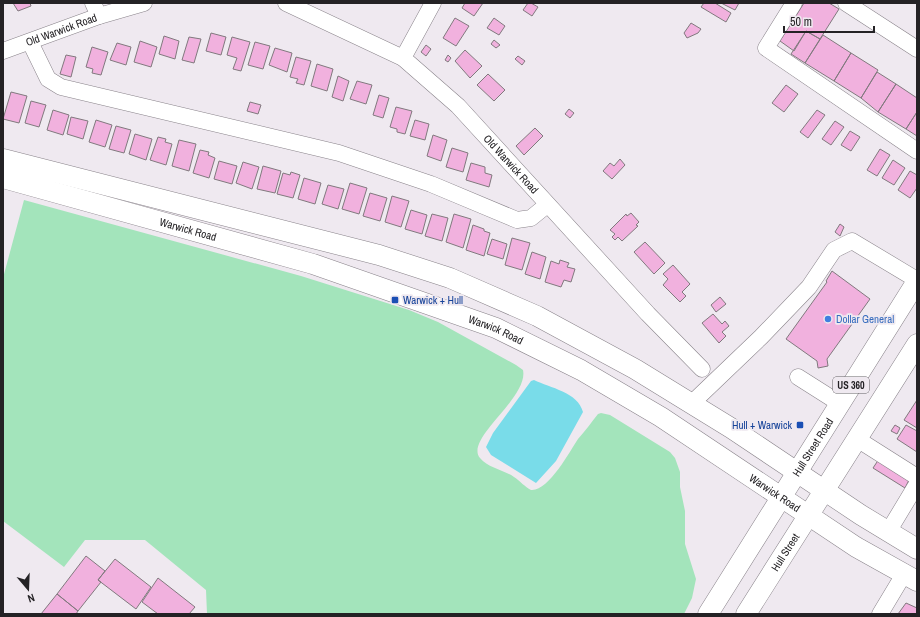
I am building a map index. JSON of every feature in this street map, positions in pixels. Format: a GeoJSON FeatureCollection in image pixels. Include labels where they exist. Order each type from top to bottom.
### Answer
{"type":"FeatureCollection","features":[{"type":"Feature","properties":{"kind":"main road","name":"Warwick Road"},"geometry":{"type":"LineString","coordinates":[[3,159],[379,255],[450,278],[537,316],[635,369],[692,403],[888,532],[917,549]]}},
{"type":"Feature","properties":{"kind":"main road","name":"Warwick Road"},"geometry":{"type":"LineString","coordinates":[[3,178],[313,264],[444,308],[496,328],[581,370],[661,417],[856,547],[910,577]]}},
{"type":"Feature","properties":{"kind":"main road","name":"Hull Street Road"},"geometry":{"type":"LineString","coordinates":[[708,614],[917,280]]}},
{"type":"Feature","properties":{"kind":"main road","name":"US 360"},"geometry":{"type":"LineString","coordinates":[[824,490],[917,344]]}},
{"type":"Feature","properties":{"kind":"main road","name":"Hull Street"},"geometry":{"type":"LineString","coordinates":[[746,614],[824,490]]}},
{"type":"Feature","properties":{"kind":"street","name":"Old Warwick Road"},"geometry":{"type":"LineString","coordinates":[[3,51],[30,42],[96,10],[144,3]]}},
{"type":"Feature","properties":{"kind":"street","name":"Old Warwick Road"},"geometry":{"type":"LineString","coordinates":[[286,3],[403,58],[458,106],[648,314],[702,369]]}},
{"type":"Feature","properties":{"kind":"street"},"geometry":{"type":"LineString","coordinates":[[403,58],[433,3]]}},
{"type":"Feature","properties":{"kind":"street"},"geometry":{"type":"LineString","coordinates":[[794,3],[766,48],[917,151]]}},
{"type":"Feature","properties":{"kind":"street"},"geometry":{"type":"LineString","coordinates":[[846,3],[917,49]]}},
{"type":"Feature","properties":{"kind":"street"},"geometry":{"type":"LineString","coordinates":[[30,42],[48,79],[61,87],[339,153],[431,184],[517,220],[531,218],[547,205]]}},
{"type":"Feature","properties":{"kind":"street"},"geometry":{"type":"LineString","coordinates":[[692,403],[761,337],[809,287],[834,250],[852,241],[917,280]]}},
{"type":"Feature","properties":{"kind":"street"},"geometry":{"type":"LineString","coordinates":[[798,377],[839,403]]}},
{"type":"Feature","properties":{"kind":"street"},"geometry":{"type":"LineString","coordinates":[[857,439],[917,477]]}},
{"type":"Feature","properties":{"kind":"street"},"geometry":{"type":"LineString","coordinates":[[888,532],[917,484]]}},
{"type":"Feature","properties":{"kind":"street"},"geometry":{"type":"LineString","coordinates":[[880,614],[910,577]]}},
{"type":"Feature","properties":{"kind":"green space"},"geometry":{"type":"Polygon","coordinates":[[[24,200],[301,276],[409,310],[438,322],[516,365],[523,370],[522,381],[517,393],[488,429],[481,440],[478,450],[480,458],[483,461],[510,475],[531,490],[538,489],[551,478],[558,470],[578,439],[598,414],[601,413],[610,415],[670,452],[675,458],[680,472],[680,487],[685,511],[685,544],[696,579],[692,598],[684,614],[207,614],[206,590],[145,540],[85,540],[64,567],[3,521],[3,278],[24,200]]]}},
{"type":"Feature","properties":{"kind":"water"},"geometry":{"type":"Polygon","coordinates":[[[534,380],[570,395],[580,405],[583,412],[556,461],[536,483],[491,455],[486,447],[493,433],[531,381],[534,380]]]}},
{"type":"Feature","properties":{"kind":"building"},"geometry":{"type":"Polygon","coordinates":[[[13,3],[30,3],[31,6],[18,11],[13,3]]]}},
{"type":"Feature","properties":{"kind":"building"},"geometry":{"type":"Polygon","coordinates":[[[465,3],[483,3],[474,16],[462,8],[465,3]]]}},
{"type":"Feature","properties":{"kind":"building"},"geometry":{"type":"Polygon","coordinates":[[[528,3],[538,7],[532,16],[523,10],[528,3]]]}},
{"type":"Feature","properties":{"kind":"building"},"geometry":{"type":"Polygon","coordinates":[[[704,3],[715,3],[731,13],[726,22],[701,7],[704,3]]]}},
{"type":"Feature","properties":{"kind":"building"},"geometry":{"type":"Polygon","coordinates":[[[721,3],[739,3],[735,10],[721,3]]]}},
{"type":"Feature","properties":{"kind":"building"},"geometry":{"type":"Polygon","coordinates":[[[804,3],[829,3],[839,9],[820,39],[806,31],[794,51],[780,41],[804,3]]]}},
{"type":"Feature","properties":{"kind":"building"},"geometry":{"type":"Polygon","coordinates":[[[455,18],[469,26],[456,46],[443,38],[455,18]]]}},
{"type":"Feature","properties":{"kind":"building"},"geometry":{"type":"Polygon","coordinates":[[[494,18],[505,26],[499,35],[487,28],[494,18]]]}},
{"type":"Feature","properties":{"kind":"building"},"geometry":{"type":"Polygon","coordinates":[[[691,23],[701,29],[698,33],[687,38],[684,33],[691,23]]]}},
{"type":"Feature","properties":{"kind":"building"},"geometry":{"type":"Polygon","coordinates":[[[806,31],[820,39],[805,63],[791,54],[806,31]]]}},
{"type":"Feature","properties":{"kind":"building"},"geometry":{"type":"Polygon","coordinates":[[[211,33],[226,37],[221,55],[206,51],[211,33]]]}},
{"type":"Feature","properties":{"kind":"building"},"geometry":{"type":"Polygon","coordinates":[[[823,35],[851,53],[834,81],[805,63],[823,35]]]}},
{"type":"Feature","properties":{"kind":"building"},"geometry":{"type":"Polygon","coordinates":[[[164,36],[179,41],[175,59],[159,54],[164,36]]]}},
{"type":"Feature","properties":{"kind":"building"},"geometry":{"type":"Polygon","coordinates":[[[189,37],[201,39],[194,63],[182,60],[189,37]]]}},
{"type":"Feature","properties":{"kind":"building"},"geometry":{"type":"Polygon","coordinates":[[[232,37],[250,42],[241,71],[233,69],[237,58],[227,55],[232,37]]]}},
{"type":"Feature","properties":{"kind":"building"},"geometry":{"type":"Polygon","coordinates":[[[494,40],[500,45],[496,48],[491,44],[494,40]]]}},
{"type":"Feature","properties":{"kind":"building"},"geometry":{"type":"Polygon","coordinates":[[[140,41],[157,47],[151,67],[134,62],[140,41]]]}},
{"type":"Feature","properties":{"kind":"building"},"geometry":{"type":"Polygon","coordinates":[[[255,42],[270,46],[263,69],[248,65],[255,42]]]}},
{"type":"Feature","properties":{"kind":"building"},"geometry":{"type":"Polygon","coordinates":[[[117,43],[131,47],[126,65],[110,60],[117,43]]]}},
{"type":"Feature","properties":{"kind":"building"},"geometry":{"type":"Polygon","coordinates":[[[426,45],[431,49],[426,56],[421,52],[426,45]]]}},
{"type":"Feature","properties":{"kind":"building"},"geometry":{"type":"Polygon","coordinates":[[[92,47],[108,52],[101,75],[92,73],[93,69],[86,67],[92,47]]]}},
{"type":"Feature","properties":{"kind":"building"},"geometry":{"type":"Polygon","coordinates":[[[275,48],[292,53],[287,72],[269,65],[275,48]]]}},
{"type":"Feature","properties":{"kind":"building"},"geometry":{"type":"Polygon","coordinates":[[[465,50],[482,66],[470,78],[455,61],[465,50]]]}},
{"type":"Feature","properties":{"kind":"building"},"geometry":{"type":"Polygon","coordinates":[[[851,53],[878,70],[861,98],[834,81],[851,53]]]}},
{"type":"Feature","properties":{"kind":"building"},"geometry":{"type":"Polygon","coordinates":[[[66,55],[76,57],[71,77],[60,74],[66,55]]]}},
{"type":"Feature","properties":{"kind":"building"},"geometry":{"type":"Polygon","coordinates":[[[448,55],[451,58],[448,62],[445,60],[448,55]]]}},
{"type":"Feature","properties":{"kind":"building"},"geometry":{"type":"Polygon","coordinates":[[[518,56],[525,61],[522,65],[515,59],[518,56]]]}},
{"type":"Feature","properties":{"kind":"building"},"geometry":{"type":"Polygon","coordinates":[[[296,57],[311,61],[304,85],[296,83],[298,79],[290,77],[296,57]]]}},
{"type":"Feature","properties":{"kind":"building"},"geometry":{"type":"Polygon","coordinates":[[[317,64],[333,69],[327,91],[311,86],[317,64]]]}},
{"type":"Feature","properties":{"kind":"building"},"geometry":{"type":"Polygon","coordinates":[[[877,72],[896,84],[878,112],[861,98],[877,72]]]}},
{"type":"Feature","properties":{"kind":"building"},"geometry":{"type":"Polygon","coordinates":[[[488,74],[505,90],[494,101],[477,85],[488,74]]]}},
{"type":"Feature","properties":{"kind":"building"},"geometry":{"type":"Polygon","coordinates":[[[338,76],[349,81],[343,101],[332,97],[338,76]]]}},
{"type":"Feature","properties":{"kind":"building"},"geometry":{"type":"Polygon","coordinates":[[[357,81],[372,85],[366,104],[350,99],[357,81]]]}},
{"type":"Feature","properties":{"kind":"building"},"geometry":{"type":"Polygon","coordinates":[[[896,84],[917,98],[917,112],[906,129],[878,112],[896,84]]]}},
{"type":"Feature","properties":{"kind":"building"},"geometry":{"type":"Polygon","coordinates":[[[786,85],[798,94],[784,112],[772,103],[786,85]]]}},
{"type":"Feature","properties":{"kind":"building"},"geometry":{"type":"Polygon","coordinates":[[[11,92],[27,96],[19,123],[3,119],[11,92]]]}},
{"type":"Feature","properties":{"kind":"building"},"geometry":{"type":"Polygon","coordinates":[[[379,95],[389,98],[383,118],[373,115],[379,95]]]}},
{"type":"Feature","properties":{"kind":"building"},"geometry":{"type":"Polygon","coordinates":[[[31,101],[46,105],[39,127],[25,123],[31,101]]]}},
{"type":"Feature","properties":{"kind":"building"},"geometry":{"type":"Polygon","coordinates":[[[250,102],[261,105],[258,114],[247,111],[250,102]]]}},
{"type":"Feature","properties":{"kind":"building"},"geometry":{"type":"Polygon","coordinates":[[[396,107],[412,111],[405,134],[397,132],[397,129],[390,127],[396,107]]]}},
{"type":"Feature","properties":{"kind":"building"},"geometry":{"type":"Polygon","coordinates":[[[569,109],[574,113],[570,118],[565,114],[569,109]]]}},
{"type":"Feature","properties":{"kind":"building"},"geometry":{"type":"Polygon","coordinates":[[[53,110],[69,115],[63,135],[47,130],[53,110]]]}},
{"type":"Feature","properties":{"kind":"building"},"geometry":{"type":"Polygon","coordinates":[[[817,110],[825,115],[808,138],[800,132],[817,110]]]}},
{"type":"Feature","properties":{"kind":"building"},"geometry":{"type":"Polygon","coordinates":[[[917,112],[917,136],[906,129],[917,112]]]}},
{"type":"Feature","properties":{"kind":"building"},"geometry":{"type":"Polygon","coordinates":[[[71,117],[88,121],[83,139],[67,134],[71,117]]]}},
{"type":"Feature","properties":{"kind":"building"},"geometry":{"type":"Polygon","coordinates":[[[96,120],[112,125],[105,147],[89,142],[96,120]]]}},
{"type":"Feature","properties":{"kind":"building"},"geometry":{"type":"Polygon","coordinates":[[[415,120],[429,124],[425,140],[410,136],[415,120]]]}},
{"type":"Feature","properties":{"kind":"building"},"geometry":{"type":"Polygon","coordinates":[[[835,121],[844,127],[831,145],[822,139],[835,121]]]}},
{"type":"Feature","properties":{"kind":"building"},"geometry":{"type":"Polygon","coordinates":[[[116,126],[131,130],[124,153],[109,149],[116,126]]]}},
{"type":"Feature","properties":{"kind":"building"},"geometry":{"type":"Polygon","coordinates":[[[535,128],[543,136],[524,155],[516,146],[535,128]]]}},
{"type":"Feature","properties":{"kind":"building"},"geometry":{"type":"Polygon","coordinates":[[[850,131],[860,137],[851,151],[841,145],[850,131]]]}},
{"type":"Feature","properties":{"kind":"building"},"geometry":{"type":"Polygon","coordinates":[[[135,134],[152,139],[146,160],[129,154],[135,134]]]}},
{"type":"Feature","properties":{"kind":"building"},"geometry":{"type":"Polygon","coordinates":[[[433,135],[447,140],[441,161],[427,156],[433,135]]]}},
{"type":"Feature","properties":{"kind":"building"},"geometry":{"type":"Polygon","coordinates":[[[158,137],[166,139],[165,142],[172,144],[166,165],[150,160],[158,137]]]}},
{"type":"Feature","properties":{"kind":"building"},"geometry":{"type":"Polygon","coordinates":[[[179,140],[196,144],[189,171],[172,166],[179,140]]]}},
{"type":"Feature","properties":{"kind":"building"},"geometry":{"type":"Polygon","coordinates":[[[452,148],[468,153],[463,172],[446,167],[452,148]]]}},
{"type":"Feature","properties":{"kind":"building"},"geometry":{"type":"Polygon","coordinates":[[[880,149],[890,155],[877,176],[867,170],[880,149]]]}},
{"type":"Feature","properties":{"kind":"building"},"geometry":{"type":"Polygon","coordinates":[[[200,150],[209,152],[208,155],[215,158],[209,178],[193,173],[200,150]]]}},
{"type":"Feature","properties":{"kind":"building"},"geometry":{"type":"Polygon","coordinates":[[[620,159],[625,165],[612,179],[603,171],[610,163],[614,166],[620,159]]]}},
{"type":"Feature","properties":{"kind":"building"},"geometry":{"type":"Polygon","coordinates":[[[893,160],[905,168],[894,185],[882,178],[893,160]]]}},
{"type":"Feature","properties":{"kind":"building"},"geometry":{"type":"Polygon","coordinates":[[[219,161],[237,166],[232,184],[214,179],[219,161]]]}},
{"type":"Feature","properties":{"kind":"building"},"geometry":{"type":"Polygon","coordinates":[[[243,162],[259,167],[252,189],[236,183],[243,162]]]}},
{"type":"Feature","properties":{"kind":"building"},"geometry":{"type":"Polygon","coordinates":[[[471,163],[485,167],[485,173],[492,175],[489,187],[466,180],[471,163]]]}},
{"type":"Feature","properties":{"kind":"building"},"geometry":{"type":"Polygon","coordinates":[[[263,166],[281,171],[275,193],[257,189],[263,166]]]}},
{"type":"Feature","properties":{"kind":"building"},"geometry":{"type":"Polygon","coordinates":[[[910,171],[917,175],[917,188],[910,198],[898,190],[910,171]]]}},
{"type":"Feature","properties":{"kind":"building"},"geometry":{"type":"Polygon","coordinates":[[[291,172],[300,175],[293,198],[277,194],[283,173],[290,175],[291,172]]]}},
{"type":"Feature","properties":{"kind":"building"},"geometry":{"type":"Polygon","coordinates":[[[304,178],[321,183],[315,204],[298,199],[304,178]]]}},
{"type":"Feature","properties":{"kind":"building"},"geometry":{"type":"Polygon","coordinates":[[[350,183],[367,188],[359,214],[342,209],[350,183]]]}},
{"type":"Feature","properties":{"kind":"building"},"geometry":{"type":"Polygon","coordinates":[[[328,185],[344,189],[338,209],[322,204],[328,185]]]}},
{"type":"Feature","properties":{"kind":"building"},"geometry":{"type":"Polygon","coordinates":[[[370,193],[387,198],[380,221],[363,216],[370,193]]]}},
{"type":"Feature","properties":{"kind":"building"},"geometry":{"type":"Polygon","coordinates":[[[392,196],[409,201],[401,227],[385,222],[392,196]]]}},
{"type":"Feature","properties":{"kind":"building"},"geometry":{"type":"Polygon","coordinates":[[[411,210],[427,215],[422,234],[405,229],[411,210]]]}},
{"type":"Feature","properties":{"kind":"building"},"geometry":{"type":"Polygon","coordinates":[[[631,213],[639,222],[636,225],[638,226],[622,241],[618,237],[615,240],[612,237],[615,234],[610,230],[626,214],[627,216],[631,213]]]}},
{"type":"Feature","properties":{"kind":"building"},"geometry":{"type":"Polygon","coordinates":[[[432,214],[448,218],[442,241],[425,236],[432,214]]]}},
{"type":"Feature","properties":{"kind":"building"},"geometry":{"type":"Polygon","coordinates":[[[454,214],[471,219],[463,248],[446,242],[454,214]]]}},
{"type":"Feature","properties":{"kind":"building"},"geometry":{"type":"Polygon","coordinates":[[[840,224],[844,227],[840,236],[835,232],[840,224]]]}},
{"type":"Feature","properties":{"kind":"building"},"geometry":{"type":"Polygon","coordinates":[[[473,225],[490,233],[484,256],[466,250],[473,225]]]}},
{"type":"Feature","properties":{"kind":"building"},"geometry":{"type":"Polygon","coordinates":[[[512,238],[530,243],[522,270],[505,265],[512,238]]]}},
{"type":"Feature","properties":{"kind":"building"},"geometry":{"type":"Polygon","coordinates":[[[492,239],[507,244],[503,259],[487,254],[492,239]]]}},
{"type":"Feature","properties":{"kind":"building"},"geometry":{"type":"Polygon","coordinates":[[[645,242],[665,263],[654,274],[634,252],[645,242]]]}},
{"type":"Feature","properties":{"kind":"building"},"geometry":{"type":"Polygon","coordinates":[[[532,252],[546,257],[540,279],[525,274],[532,252]]]}},
{"type":"Feature","properties":{"kind":"building"},"geometry":{"type":"Polygon","coordinates":[[[560,260],[569,263],[567,267],[575,269],[571,282],[564,280],[561,287],[545,282],[551,261],[559,264],[560,260]]]}},
{"type":"Feature","properties":{"kind":"building"},"geometry":{"type":"Polygon","coordinates":[[[673,265],[690,284],[682,292],[686,296],[680,302],[663,285],[668,279],[663,274],[673,265]]]}},
{"type":"Feature","properties":{"kind":"building","name":"Dollar General"},"geometry":{"type":"Polygon","coordinates":[[[832,271],[870,299],[827,359],[828,366],[818,368],[817,361],[786,339],[827,282],[826,281],[832,271]]]}},
{"type":"Feature","properties":{"kind":"building"},"geometry":{"type":"Polygon","coordinates":[[[720,297],[726,304],[716,312],[711,305],[720,297]]]}},
{"type":"Feature","properties":{"kind":"building"},"geometry":{"type":"Polygon","coordinates":[[[713,314],[722,324],[725,321],[729,326],[722,332],[726,336],[719,343],[702,323],[713,314]]]}},
{"type":"Feature","properties":{"kind":"building"},"geometry":{"type":"Polygon","coordinates":[[[917,400],[917,428],[904,420],[917,400]]]}},
{"type":"Feature","properties":{"kind":"building"},"geometry":{"type":"Polygon","coordinates":[[[895,425],[900,428],[897,434],[891,431],[895,425]]]}},
{"type":"Feature","properties":{"kind":"building"},"geometry":{"type":"Polygon","coordinates":[[[906,425],[917,431],[917,452],[897,439],[906,425]]]}},
{"type":"Feature","properties":{"kind":"building"},"geometry":{"type":"Polygon","coordinates":[[[879,459],[910,478],[905,488],[873,468],[879,459]]]}},
{"type":"Feature","properties":{"kind":"building"},"geometry":{"type":"Polygon","coordinates":[[[86,556],[105,571],[98,580],[101,582],[78,611],[57,594],[86,556]]]}},
{"type":"Feature","properties":{"kind":"building"},"geometry":{"type":"Polygon","coordinates":[[[115,559],[151,587],[136,609],[98,580],[115,559]]]}},
{"type":"Feature","properties":{"kind":"building"},"geometry":{"type":"Polygon","coordinates":[[[158,578],[195,607],[189,614],[158,614],[142,602],[158,578]]]}},
{"type":"Feature","properties":{"kind":"building"},"geometry":{"type":"Polygon","coordinates":[[[57,594],[78,611],[76,614],[41,614],[57,594]]]}},
{"type":"Feature","properties":{"kind":"building"},"geometry":{"type":"Polygon","coordinates":[[[906,603],[917,608],[917,614],[898,614],[906,603]]]}},
{"type":"Feature","properties":{"kind":"place","name":"Warwick + Hull"},"geometry":{"type":"Point","coordinates":[395,300]}},
{"type":"Feature","properties":{"kind":"place","name":"Dollar General"},"geometry":{"type":"Point","coordinates":[828,319]}},
{"type":"Feature","properties":{"kind":"place","name":"Hull + Warwick"},"geometry":{"type":"Point","coordinates":[800,425]}}]}
